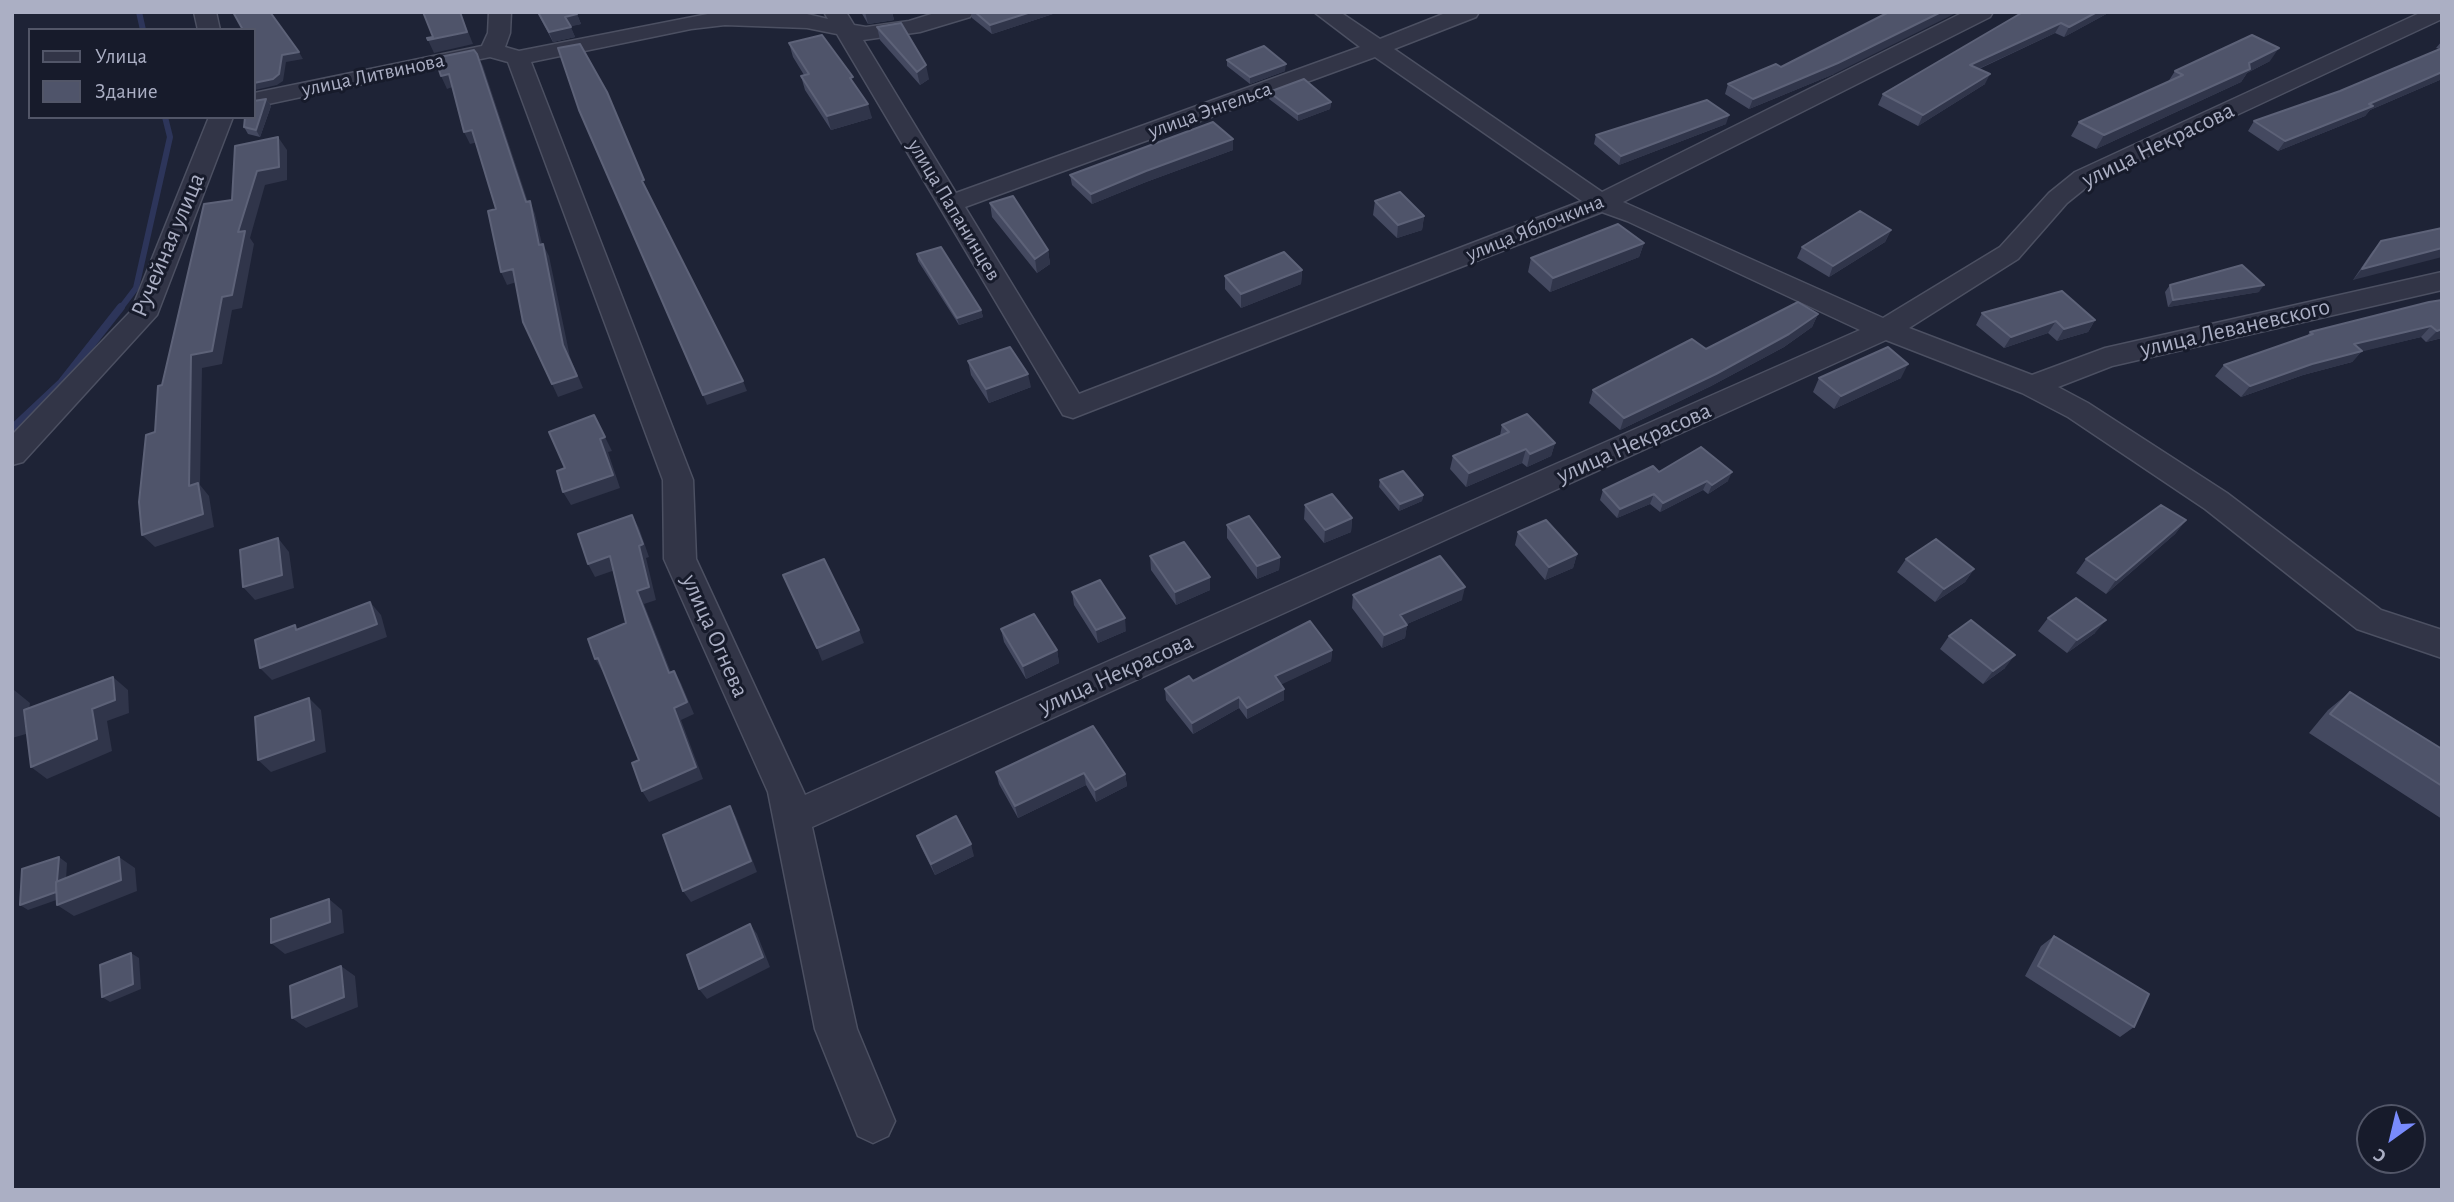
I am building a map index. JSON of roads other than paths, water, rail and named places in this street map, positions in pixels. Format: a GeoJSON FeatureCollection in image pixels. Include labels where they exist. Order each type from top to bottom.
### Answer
{"type":"FeatureCollection","features":[{"type":"Feature","properties":{"kind":"street"},"geometry":{"type":"LineString","coordinates":[[500,12],[499,33],[505,54]]}},
{"type":"Feature","properties":{"kind":"street","name":"улица Литвинова"},"geometry":{"type":"LineString","coordinates":[[256,100],[691,22],[725,18],[840,21],[866,33],[890,31],[962,12]]}},
{"type":"Feature","properties":{"kind":"street"},"geometry":{"type":"LineString","coordinates":[[1325,12],[1601,203],[1636,215],[1885,330],[2032,386],[2078,410],[2141,449],[2216,501],[2369,620],[2442,644]]}},
{"type":"Feature","properties":{"kind":"street","name":"улица Энгельса"},"geometry":{"type":"LineString","coordinates":[[950,204],[1378,48],[1468,12]]}},
{"type":"Feature","properties":{"kind":"street","name":"улица Яблочкина"},"geometry":{"type":"LineString","coordinates":[[1073,408],[1601,203],[1982,12]]}},
{"type":"Feature","properties":{"kind":"street","name":"улица Некрасова"},"geometry":{"type":"LineString","coordinates":[[794,818],[1885,330],[2009,253],[2058,198],[2084,177],[2440,12]]}},
{"type":"Feature","properties":{"kind":"street","name":"улица Папанинцев"},"geometry":{"type":"LineString","coordinates":[[840,21],[1073,408]]}},
{"type":"Feature","properties":{"kind":"street","name":"улица Огнева"},"geometry":{"type":"LineString","coordinates":[[505,54],[678,480],[680,559],[786,792],[794,818],[836,1029],[873,1121]]}},
{"type":"Feature","properties":{"kind":"street","name":"Ручейная улица"},"geometry":{"type":"LineString","coordinates":[[12,454],[143,316],[220,119]]}},
{"type":"Feature","properties":{"kind":"street","name":"улица Леваневского"},"geometry":{"type":"LineString","coordinates":[[2032,386],[2105,358],[2442,281]]}},
{"type":"Feature","properties":{"kind":"waterway"},"geometry":{"type":"LineString","coordinates":[[139,12],[143,28]]}},
{"type":"Feature","properties":{"kind":"waterway"},"geometry":{"type":"LineString","coordinates":[[120,309],[136,288],[170,137],[166,119]]}},
{"type":"Feature","properties":{"kind":"waterway"},"geometry":{"type":"LineString","coordinates":[[12,429],[61,383],[121,307]]}}]}
